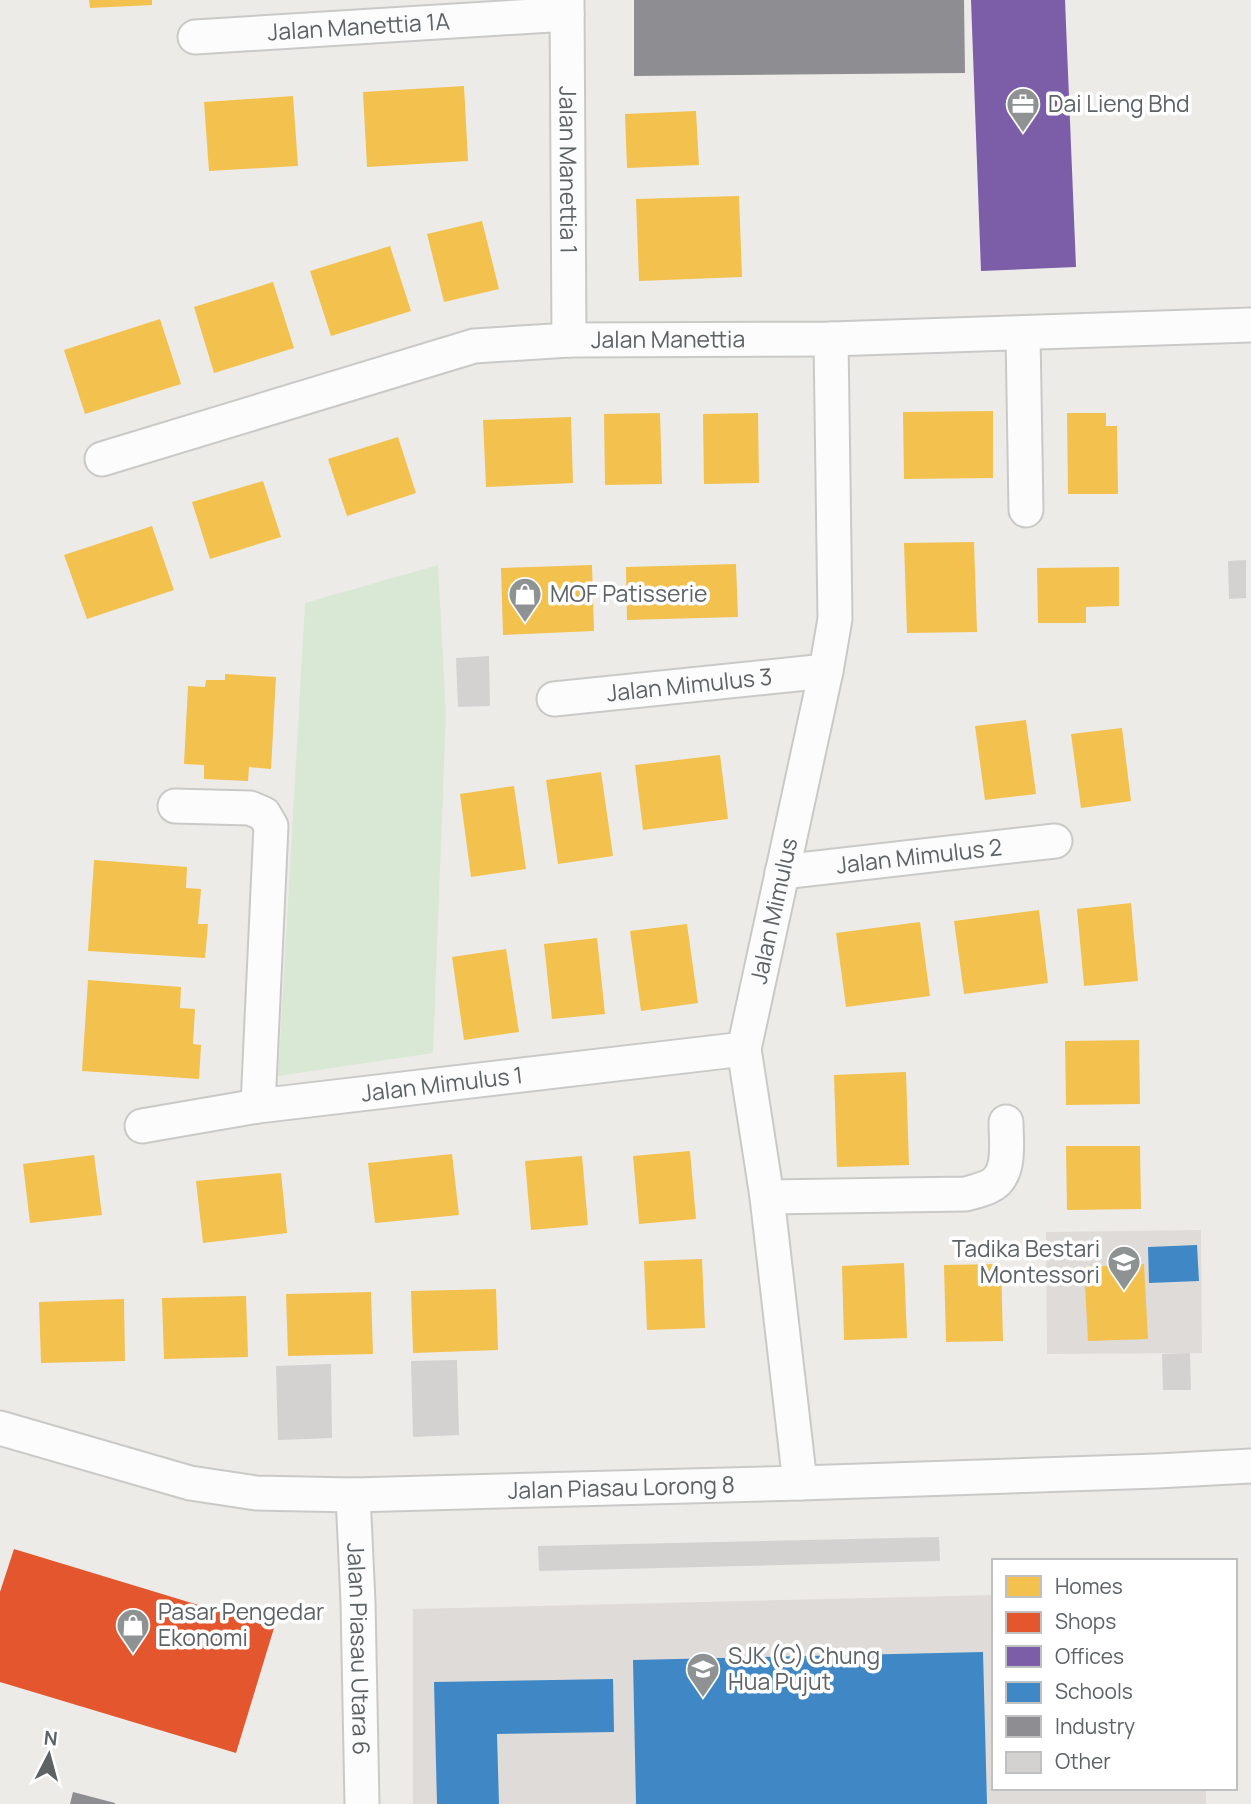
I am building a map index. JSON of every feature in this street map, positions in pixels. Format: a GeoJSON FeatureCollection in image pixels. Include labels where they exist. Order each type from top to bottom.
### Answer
{"type":"FeatureCollection","features":[{"type":"Feature","properties":{"kind":"street","name":"Jalan Manettia 1A"},"geometry":{"type":"LineString","coordinates":[[195,37],[567,7]]}},
{"type":"Feature","properties":{"kind":"street","name":"Jalan Manettia 1"},"geometry":{"type":"LineString","coordinates":[[567,7],[569,340]]}},
{"type":"Feature","properties":{"kind":"street","name":"Jalan Manettia"},"geometry":{"type":"LineString","coordinates":[[102,459],[474,346],[569,340],[831,339],[1251,325]]}},
{"type":"Feature","properties":{"kind":"street"},"geometry":{"type":"LineString","coordinates":[[1023,333],[1026,510]]}},
{"type":"Feature","properties":{"kind":"street","name":"Jalan Mimulus"},"geometry":{"type":"LineString","coordinates":[[800,1483],[767,1197],[744,1049],[835,619],[831,339]]}},
{"type":"Feature","properties":{"kind":"street","name":"Jalan Mimulus 3"},"geometry":{"type":"LineString","coordinates":[[554,699],[826,671]]}},
{"type":"Feature","properties":{"kind":"street"},"geometry":{"type":"LineString","coordinates":[[175,806],[250,808],[264,814],[271,826],[258,1106]]}},
{"type":"Feature","properties":{"kind":"street","name":"Jalan Mimulus 2"},"geometry":{"type":"LineString","coordinates":[[782,872],[1055,841]]}},
{"type":"Feature","properties":{"kind":"street","name":"Jalan Mimulus 1"},"geometry":{"type":"LineString","coordinates":[[142,1126],[258,1106],[744,1049]]}},
{"type":"Feature","properties":{"kind":"street"},"geometry":{"type":"LineString","coordinates":[[767,1197],[966,1194],[990,1187],[1000,1179],[1006,1163],[1006,1122]]}},
{"type":"Feature","properties":{"kind":"street","name":"Jalan Piasau Lorong 8"},"geometry":{"type":"LineString","coordinates":[[0,1428],[190,1483],[256,1493],[353,1495],[800,1483],[1251,1466]]}},
{"type":"Feature","properties":{"kind":"street","name":"Jalan Piasau Utara 6"},"geometry":{"type":"LineString","coordinates":[[353,1495],[362,1804]]}},
{"type":"Feature","properties":{"kind":"shaded area","name":"Tadika Bestari Montessori"},"geometry":{"type":"Polygon","coordinates":[[[1201,1230],[1202,1353],[1047,1354],[1046,1232],[1201,1230]]]}},
{"type":"Feature","properties":{"kind":"shaded area","name":"SJK (C) Chung Hua Pujut"},"geometry":{"type":"Polygon","coordinates":[[[992,1595],[992,1790],[1206,1790],[1206,1804],[413,1804],[413,1609],[992,1595]]]}},
{"type":"Feature","properties":{"kind":"green space"},"geometry":{"type":"Polygon","coordinates":[[[438,565],[446,716],[433,1053],[278,1076],[305,603],[438,565]]]}},
{"type":"Feature","properties":{"kind":"building: Homes"},"geometry":{"type":"Polygon","coordinates":[[[89,0],[152,0],[152,5],[90,8],[89,0]]]}},
{"type":"Feature","properties":{"kind":"building: Homes"},"geometry":{"type":"Polygon","coordinates":[[[464,86],[468,161],[367,167],[363,92],[464,86]]]}},
{"type":"Feature","properties":{"kind":"building: Homes"},"geometry":{"type":"Polygon","coordinates":[[[293,96],[298,166],[209,171],[204,102],[293,96]]]}},
{"type":"Feature","properties":{"kind":"building: Homes"},"geometry":{"type":"Polygon","coordinates":[[[696,111],[699,165],[627,168],[625,114],[696,111]]]}},
{"type":"Feature","properties":{"kind":"building: Homes"},"geometry":{"type":"Polygon","coordinates":[[[739,196],[742,277],[639,281],[636,199],[739,196]]]}},
{"type":"Feature","properties":{"kind":"building: Homes"},"geometry":{"type":"Polygon","coordinates":[[[482,221],[499,289],[444,302],[427,234],[482,221]]]}},
{"type":"Feature","properties":{"kind":"building: Homes"},"geometry":{"type":"Polygon","coordinates":[[[390,246],[411,311],[331,336],[310,271],[390,246]]]}},
{"type":"Feature","properties":{"kind":"building: Homes"},"geometry":{"type":"Polygon","coordinates":[[[273,282],[294,348],[214,373],[194,307],[273,282]]]}},
{"type":"Feature","properties":{"kind":"building: Homes"},"geometry":{"type":"Polygon","coordinates":[[[160,319],[181,384],[85,414],[64,350],[160,319]]]}},
{"type":"Feature","properties":{"kind":"building: Homes"},"geometry":{"type":"Polygon","coordinates":[[[993,411],[993,478],[904,479],[903,412],[993,411]]]}},
{"type":"Feature","properties":{"kind":"building: Homes"},"geometry":{"type":"Polygon","coordinates":[[[660,413],[662,484],[605,485],[604,414],[660,413]]]}},
{"type":"Feature","properties":{"kind":"building: Homes"},"geometry":{"type":"Polygon","coordinates":[[[758,413],[759,483],[704,484],[703,414],[758,413]]]}},
{"type":"Feature","properties":{"kind":"building: Homes"},"geometry":{"type":"Polygon","coordinates":[[[1067,413],[1106,413],[1106,426],[1117,426],[1118,494],[1068,494],[1067,413]]]}},
{"type":"Feature","properties":{"kind":"building: Homes"},"geometry":{"type":"Polygon","coordinates":[[[571,417],[573,483],[486,487],[483,420],[571,417]]]}},
{"type":"Feature","properties":{"kind":"building: Homes"},"geometry":{"type":"Polygon","coordinates":[[[398,437],[416,493],[347,516],[328,459],[398,437]]]}},
{"type":"Feature","properties":{"kind":"building: Homes"},"geometry":{"type":"Polygon","coordinates":[[[263,481],[281,537],[210,559],[192,502],[263,481]]]}},
{"type":"Feature","properties":{"kind":"building: Homes"},"geometry":{"type":"Polygon","coordinates":[[[152,526],[174,590],[87,619],[64,555],[152,526]]]}},
{"type":"Feature","properties":{"kind":"building: Homes"},"geometry":{"type":"Polygon","coordinates":[[[974,542],[977,632],[907,633],[904,543],[974,542]]]}},
{"type":"Feature","properties":{"kind":"building: Homes"},"geometry":{"type":"Polygon","coordinates":[[[736,564],[738,617],[627,620],[626,567],[736,564]]]}},
{"type":"Feature","properties":{"kind":"building: Homes"},"geometry":{"type":"Polygon","coordinates":[[[592,565],[594,631],[503,635],[501,568],[592,565]]]}},
{"type":"Feature","properties":{"kind":"building: Homes"},"geometry":{"type":"Polygon","coordinates":[[[1119,567],[1119,606],[1086,607],[1086,623],[1038,623],[1037,568],[1119,567]]]}},
{"type":"Feature","properties":{"kind":"building: Homes"},"geometry":{"type":"Polygon","coordinates":[[[225,674],[276,677],[271,769],[249,767],[248,781],[204,779],[204,765],[184,764],[188,686],[205,687],[206,680],[225,680],[225,674]]]}},
{"type":"Feature","properties":{"kind":"building: Homes"},"geometry":{"type":"Polygon","coordinates":[[[1026,720],[1036,794],[985,800],[975,726],[1026,720]]]}},
{"type":"Feature","properties":{"kind":"building: Homes"},"geometry":{"type":"Polygon","coordinates":[[[1122,728],[1131,801],[1081,808],[1071,734],[1122,728]]]}},
{"type":"Feature","properties":{"kind":"building: Homes"},"geometry":{"type":"Polygon","coordinates":[[[720,755],[728,819],[643,830],[635,765],[720,755]]]}},
{"type":"Feature","properties":{"kind":"building: Homes"},"geometry":{"type":"Polygon","coordinates":[[[601,772],[613,856],[558,864],[546,780],[601,772]]]}},
{"type":"Feature","properties":{"kind":"building: Homes"},"geometry":{"type":"Polygon","coordinates":[[[514,786],[526,869],[471,877],[460,794],[514,786]]]}},
{"type":"Feature","properties":{"kind":"building: Homes"},"geometry":{"type":"Polygon","coordinates":[[[94,860],[187,867],[186,888],[201,889],[198,924],[208,924],[205,958],[88,951],[94,860]]]}},
{"type":"Feature","properties":{"kind":"building: Homes"},"geometry":{"type":"Polygon","coordinates":[[[1131,903],[1138,981],[1084,986],[1077,909],[1131,903]]]}},
{"type":"Feature","properties":{"kind":"building: Homes"},"geometry":{"type":"Polygon","coordinates":[[[1039,910],[1048,983],[964,994],[954,921],[1039,910]]]}},
{"type":"Feature","properties":{"kind":"building: Homes"},"geometry":{"type":"Polygon","coordinates":[[[920,922],[930,996],[846,1007],[836,933],[920,922]]]}},
{"type":"Feature","properties":{"kind":"building: Homes"},"geometry":{"type":"Polygon","coordinates":[[[687,924],[698,1003],[641,1011],[630,931],[687,924]]]}},
{"type":"Feature","properties":{"kind":"building: Homes"},"geometry":{"type":"Polygon","coordinates":[[[597,938],[605,1014],[552,1019],[544,944],[597,938]]]}},
{"type":"Feature","properties":{"kind":"building: Homes"},"geometry":{"type":"Polygon","coordinates":[[[506,949],[519,1032],[464,1040],[452,957],[506,949]]]}},
{"type":"Feature","properties":{"kind":"building: Homes"},"geometry":{"type":"Polygon","coordinates":[[[88,980],[181,987],[180,1008],[195,1009],[193,1044],[201,1045],[199,1079],[82,1071],[88,980]]]}},
{"type":"Feature","properties":{"kind":"building: Homes"},"geometry":{"type":"Polygon","coordinates":[[[1139,1040],[1140,1104],[1066,1105],[1065,1041],[1139,1040]]]}},
{"type":"Feature","properties":{"kind":"building: Homes"},"geometry":{"type":"Polygon","coordinates":[[[906,1072],[909,1165],[837,1167],[834,1075],[906,1072]]]}},
{"type":"Feature","properties":{"kind":"building: Homes"},"geometry":{"type":"Polygon","coordinates":[[[1066,1146],[1140,1146],[1141,1209],[1067,1210],[1066,1146]]]}},
{"type":"Feature","properties":{"kind":"building: Homes"},"geometry":{"type":"Polygon","coordinates":[[[690,1151],[696,1219],[639,1224],[633,1156],[690,1151]]]}},
{"type":"Feature","properties":{"kind":"building: Homes"},"geometry":{"type":"Polygon","coordinates":[[[452,1154],[459,1215],[375,1223],[368,1163],[452,1154]]]}},
{"type":"Feature","properties":{"kind":"building: Homes"},"geometry":{"type":"Polygon","coordinates":[[[94,1155],[102,1215],[30,1223],[23,1164],[94,1155]]]}},
{"type":"Feature","properties":{"kind":"building: Homes"},"geometry":{"type":"Polygon","coordinates":[[[582,1156],[588,1225],[531,1230],[525,1161],[582,1156]]]}},
{"type":"Feature","properties":{"kind":"building: Homes"},"geometry":{"type":"Polygon","coordinates":[[[281,1173],[287,1233],[203,1243],[196,1181],[281,1173]]]}},
{"type":"Feature","properties":{"kind":"building: Homes"},"geometry":{"type":"Polygon","coordinates":[[[702,1259],[705,1328],[647,1330],[644,1261],[702,1259]]]}},
{"type":"Feature","properties":{"kind":"building: Homes"},"geometry":{"type":"Polygon","coordinates":[[[904,1263],[907,1338],[844,1340],[842,1266],[904,1263]]]}},
{"type":"Feature","properties":{"kind":"building: Homes"},"geometry":{"type":"Polygon","coordinates":[[[1001,1264],[1003,1341],[946,1342],[944,1265],[1001,1264]]]}},
{"type":"Feature","properties":{"kind":"building: Homes"},"geometry":{"type":"Polygon","coordinates":[[[1144,1264],[1148,1339],[1088,1341],[1084,1267],[1144,1264]]]}},
{"type":"Feature","properties":{"kind":"building: Homes"},"geometry":{"type":"Polygon","coordinates":[[[496,1289],[498,1350],[413,1353],[411,1291],[496,1289]]]}},
{"type":"Feature","properties":{"kind":"building: Homes"},"geometry":{"type":"Polygon","coordinates":[[[371,1292],[373,1354],[288,1356],[286,1294],[371,1292]]]}},
{"type":"Feature","properties":{"kind":"building: Homes"},"geometry":{"type":"Polygon","coordinates":[[[246,1296],[248,1357],[164,1359],[162,1298],[246,1296]]]}},
{"type":"Feature","properties":{"kind":"building: Homes"},"geometry":{"type":"Polygon","coordinates":[[[124,1299],[125,1361],[41,1363],[39,1302],[124,1299]]]}},
{"type":"Feature","properties":{"kind":"building: Shops","name":"Pasar Pengedar Ekonomi"},"geometry":{"type":"Polygon","coordinates":[[[14,1549],[274,1628],[236,1753],[0,1682],[0,1592],[14,1549]]]}},
{"type":"Feature","properties":{"kind":"building: Offices","name":"Dai Lieng Bhd"},"geometry":{"type":"Polygon","coordinates":[[[971,0],[1065,0],[1076,267],[981,271],[971,0]]]}},
{"type":"Feature","properties":{"kind":"building: Schools"},"geometry":{"type":"Polygon","coordinates":[[[1197,1245],[1199,1281],[1149,1283],[1148,1247],[1197,1245]]]}},
{"type":"Feature","properties":{"kind":"building: Schools"},"geometry":{"type":"Polygon","coordinates":[[[983,1652],[987,1804],[636,1804],[633,1660],[983,1652]]]}},
{"type":"Feature","properties":{"kind":"building: Schools"},"geometry":{"type":"Polygon","coordinates":[[[613,1679],[614,1732],[497,1734],[499,1804],[437,1804],[434,1682],[613,1679]]]}},
{"type":"Feature","properties":{"kind":"building: Industry"},"geometry":{"type":"Polygon","coordinates":[[[634,0],[964,0],[965,73],[634,76],[634,0]]]}},
{"type":"Feature","properties":{"kind":"building: Industry"},"geometry":{"type":"Polygon","coordinates":[[[73,1792],[115,1803],[115,1804],[70,1804],[73,1792]]]}},
{"type":"Feature","properties":{"kind":"building: Other"},"geometry":{"type":"Polygon","coordinates":[[[1246,560],[1246,598],[1229,599],[1228,561],[1246,560]]]}},
{"type":"Feature","properties":{"kind":"building: Other"},"geometry":{"type":"Polygon","coordinates":[[[489,656],[490,706],[458,707],[456,658],[489,656]]]}},
{"type":"Feature","properties":{"kind":"building: Other"},"geometry":{"type":"Polygon","coordinates":[[[1190,1353],[1191,1390],[1163,1390],[1162,1354],[1190,1353]]]}},
{"type":"Feature","properties":{"kind":"building: Other"},"geometry":{"type":"Polygon","coordinates":[[[457,1360],[459,1435],[413,1437],[411,1361],[457,1360]]]}},
{"type":"Feature","properties":{"kind":"building: Other"},"geometry":{"type":"Polygon","coordinates":[[[331,1364],[332,1438],[278,1440],[276,1366],[331,1364]]]}},
{"type":"Feature","properties":{"kind":"building: Other"},"geometry":{"type":"Polygon","coordinates":[[[939,1537],[940,1561],[539,1571],[538,1546],[939,1537]]]}},
{"type":"Feature","properties":{"kind":"place","name":"Dai Lieng Bhd"},"geometry":{"type":"Point","coordinates":[1023,134]}},
{"type":"Feature","properties":{"kind":"place","name":"MOF Patisserie"},"geometry":{"type":"Point","coordinates":[525,624]}},
{"type":"Feature","properties":{"kind":"place","name":"Tadika Bestari Montessori"},"geometry":{"type":"Point","coordinates":[1124,1292]}},
{"type":"Feature","properties":{"kind":"place","name":"Pasar Pengedar Ekonomi"},"geometry":{"type":"Point","coordinates":[133,1655]}},
{"type":"Feature","properties":{"kind":"place","name":"SJK (C) Chung Hua Pujut"},"geometry":{"type":"Point","coordinates":[703,1699]}}]}
